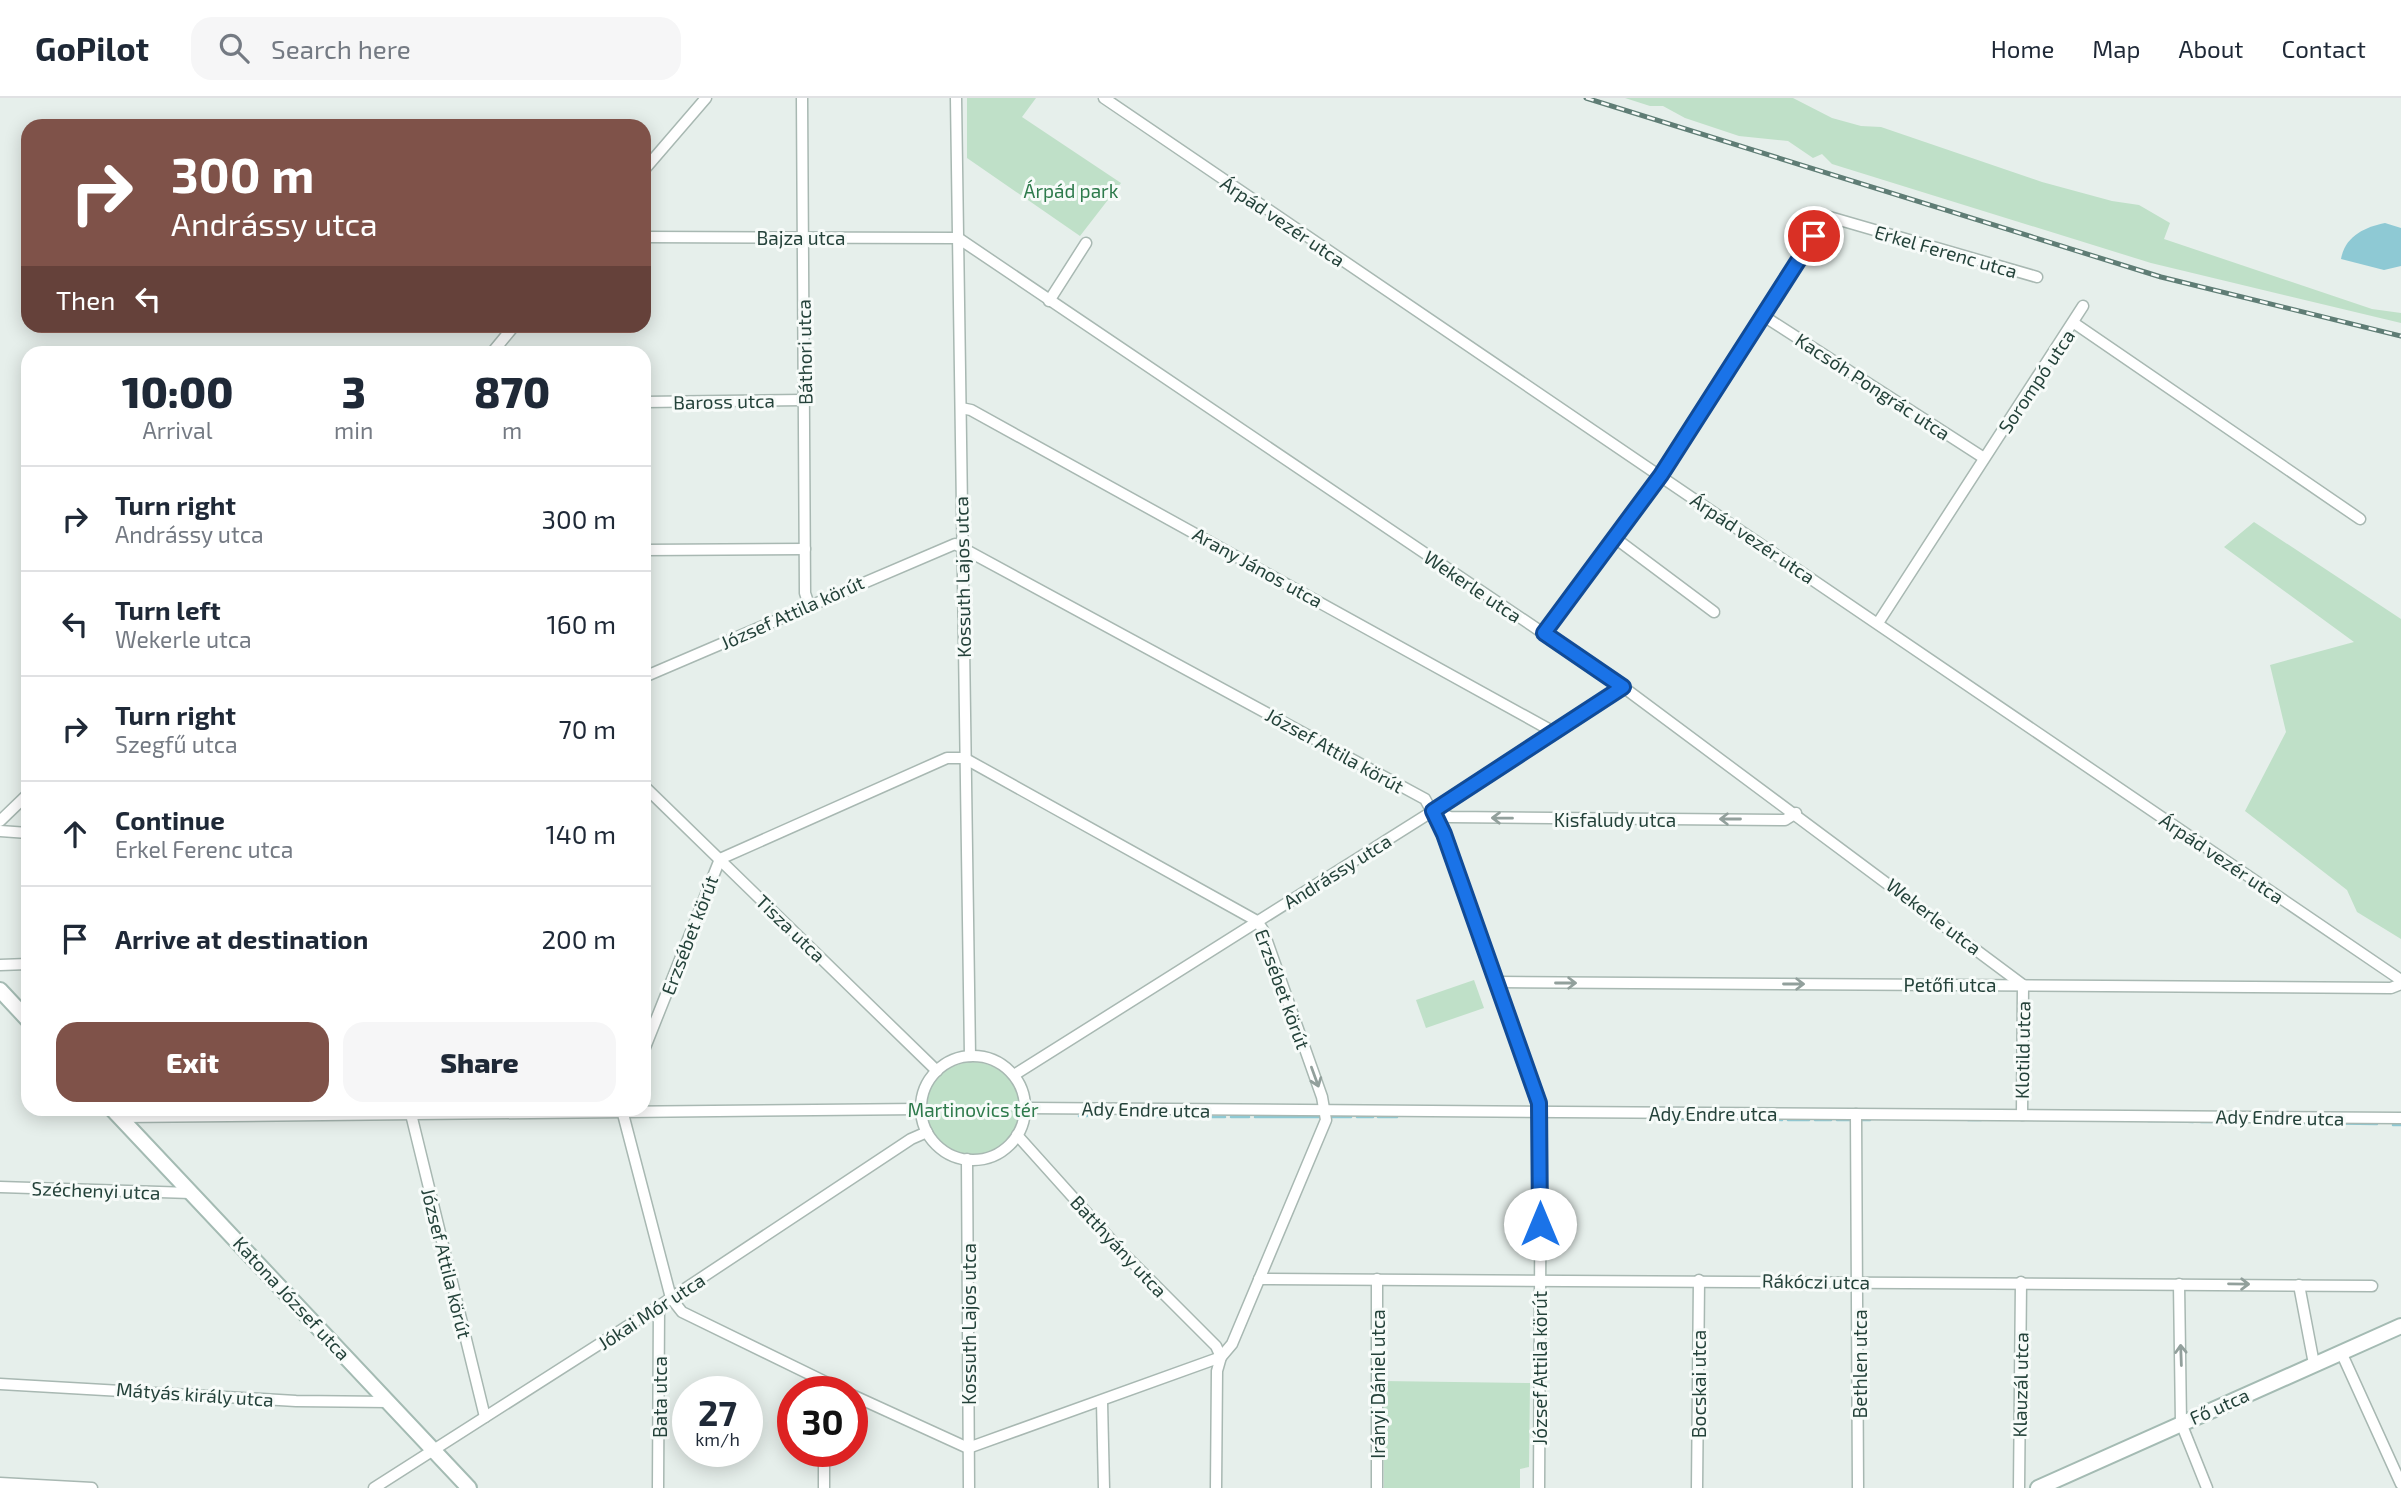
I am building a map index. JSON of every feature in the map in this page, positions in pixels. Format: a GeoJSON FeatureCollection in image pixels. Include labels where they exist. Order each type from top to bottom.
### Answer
{"type":"FeatureCollection","features":[{"type":"Feature","properties":{"kind":"main road"},"geometry":{"type":"LineString","coordinates":[[1,992],[21,1013]]}},
{"type":"Feature","properties":{"kind":"main road","name":"Katona József utca"},"geometry":{"type":"LineString","coordinates":[[120,1116],[469,1488]]}},
{"type":"Feature","properties":{"kind":"main road","name":"Fő utca"},"geometry":{"type":"LineString","coordinates":[[2038,1488],[2401,1326]]}},
{"type":"Feature","properties":{"kind":"street"},"geometry":{"type":"LineString","coordinates":[[651,162],[706,98]]}},
{"type":"Feature","properties":{"kind":"street","name":"Báthori utca"},"geometry":{"type":"LineString","coordinates":[[803,98],[805,593],[809,604]]}},
{"type":"Feature","properties":{"kind":"street","name":"Kossuth Lajos utca"},"geometry":{"type":"LineString","coordinates":[[956,98],[970,1056]]}},
{"type":"Feature","properties":{"kind":"street","name":"Árpád vezér utca"},"geometry":{"type":"LineString","coordinates":[[1104,98],[1661,475],[2401,982]]}},
{"type":"Feature","properties":{"kind":"street","name":"Erkel Ferenc utca"},"geometry":{"type":"LineString","coordinates":[[1544,633],[1661,475],[1826,216],[2037,277]]}},
{"type":"Feature","properties":{"kind":"street","name":"Bajza utca"},"geometry":{"type":"LineString","coordinates":[[651,237],[958,238]]}},
{"type":"Feature","properties":{"kind":"street","name":"Wekerle utca"},"geometry":{"type":"LineString","coordinates":[[958,238],[1623,687],[1796,813],[2023,985]]}},
{"type":"Feature","properties":{"kind":"street"},"geometry":{"type":"LineString","coordinates":[[1049,301],[1086,243]]}},
{"type":"Feature","properties":{"kind":"street"},"geometry":{"type":"LineString","coordinates":[[2074,323],[2084,306]]}},
{"type":"Feature","properties":{"kind":"street","name":"Kacsóh Pongrác utca"},"geometry":{"type":"LineString","coordinates":[[1762,315],[1984,458]]}},
{"type":"Feature","properties":{"kind":"street","name":"Sorompó utca"},"geometry":{"type":"LineString","coordinates":[[1878,623],[2074,323],[2360,519]]}},
{"type":"Feature","properties":{"kind":"street","name":"Baross utca"},"geometry":{"type":"LineString","coordinates":[[651,402],[804,400]]}},
{"type":"Feature","properties":{"kind":"street","name":"Arany János utca"},"geometry":{"type":"LineString","coordinates":[[961,408],[971,410],[1552,731]]}},
{"type":"Feature","properties":{"kind":"street"},"geometry":{"type":"LineString","coordinates":[[1615,538],[1714,612]]}},
{"type":"Feature","properties":{"kind":"street","name":"József Attila körút"},"geometry":{"type":"LineString","coordinates":[[651,674],[949,545],[961,545],[1425,799],[1433,811],[1498,982],[1541,1112],[1539,1488]]}},
{"type":"Feature","properties":{"kind":"street"},"geometry":{"type":"LineString","coordinates":[[651,550],[805,549]]}},
{"type":"Feature","properties":{"kind":"street","name":"Andrássy utca"},"geometry":{"type":"LineString","coordinates":[[1014,1075],[1433,811],[1623,687]]}},
{"type":"Feature","properties":{"kind":"street","name":"Erzsébet körút"},"geometry":{"type":"LineString","coordinates":[[651,1032],[720,859],[947,758],[964,758],[1257,921],[1326,1111]]}},
{"type":"Feature","properties":{"kind":"street","name":"Tisza utca"},"geometry":{"type":"LineString","coordinates":[[651,793],[937,1071]]}},
{"type":"Feature","properties":{"kind":"street"},"geometry":{"type":"LineString","coordinates":[[0,821],[21,801]]}},
{"type":"Feature","properties":{"kind":"street","name":"Kisfaludy utca"},"geometry":{"type":"LineString","coordinates":[[1433,811],[1450,817],[1539,819],[1785,820],[1796,813]]}},
{"type":"Feature","properties":{"kind":"street"},"geometry":{"type":"LineString","coordinates":[[0,831],[21,832]]}},
{"type":"Feature","properties":{"kind":"street"},"geometry":{"type":"LineString","coordinates":[[0,965],[21,964]]}},
{"type":"Feature","properties":{"kind":"street","name":"Petőfi utca"},"geometry":{"type":"LineString","coordinates":[[1498,982],[2391,988],[2401,982]]}},
{"type":"Feature","properties":{"kind":"street","name":"Klotild utca"},"geometry":{"type":"LineString","coordinates":[[2022,1115],[2023,985]]}},
{"type":"Feature","properties":{"kind":"street"},"geometry":{"type":"LineString","coordinates":[[970,1056],[987,1058],[1002,1064],[1014,1075],[1020,1086],[1025,1108],[1017,1135],[996,1154],[967,1159],[951,1154],[937,1145],[927,1132],[921,1109],[928,1082],[937,1071],[948,1062],[970,1056]]}},
{"type":"Feature","properties":{"kind":"street","name":"Ady Endre utca"},"geometry":{"type":"LineString","coordinates":[[1025,1108],[2401,1118]]}},
{"type":"Feature","properties":{"kind":"street"},"geometry":{"type":"LineString","coordinates":[[651,1111],[921,1109]]}},
{"type":"Feature","properties":{"kind":"street"},"geometry":{"type":"LineString","coordinates":[[868,1402],[968,1448],[1102,1402],[1220,1357],[1232,1344],[1324,1132],[1326,1111]]}},
{"type":"Feature","properties":{"kind":"street","name":"Bethlen utca"},"geometry":{"type":"LineString","coordinates":[[1856,1114],[1859,1282],[1858,1488]]}},
{"type":"Feature","properties":{"kind":"street","name":"József Attila körút"},"geometry":{"type":"LineString","coordinates":[[411,1116],[485,1417]]}},
{"type":"Feature","properties":{"kind":"street"},"geometry":{"type":"LineString","coordinates":[[623,1116],[671,1298],[682,1312],[803,1376]]}},
{"type":"Feature","properties":{"kind":"street","name":"Jókai Mór utca"},"geometry":{"type":"LineString","coordinates":[[374,1488],[659,1306],[911,1139],[927,1132]]}},
{"type":"Feature","properties":{"kind":"street","name":"Batthyány utca"},"geometry":{"type":"LineString","coordinates":[[1017,1135],[1123,1253],[1216,1346],[1220,1357]]}},
{"type":"Feature","properties":{"kind":"street","name":"Kossuth Lajos utca"},"geometry":{"type":"LineString","coordinates":[[967,1159],[969,1488]]}},
{"type":"Feature","properties":{"kind":"street","name":"Széchenyi utca"},"geometry":{"type":"LineString","coordinates":[[0,1187],[192,1193]]}},
{"type":"Feature","properties":{"kind":"street","name":"Rákóczi utca"},"geometry":{"type":"LineString","coordinates":[[1259,1279],[2372,1286]]}},
{"type":"Feature","properties":{"kind":"street","name":"Irányi Dániel utca"},"geometry":{"type":"LineString","coordinates":[[1377,1279],[1377,1488]]}},
{"type":"Feature","properties":{"kind":"street","name":"Bocskai utca"},"geometry":{"type":"LineString","coordinates":[[1697,1488],[1699,1280]]}},
{"type":"Feature","properties":{"kind":"street","name":"Klauzál utca"},"geometry":{"type":"LineString","coordinates":[[2019,1488],[2021,1282]]}},
{"type":"Feature","properties":{"kind":"street"},"geometry":{"type":"LineString","coordinates":[[2179,1284],[2180,1423],[2207,1488]]}},
{"type":"Feature","properties":{"kind":"street"},"geometry":{"type":"LineString","coordinates":[[2299,1285],[2314,1364]]}},
{"type":"Feature","properties":{"kind":"street","name":"Bata utca"},"geometry":{"type":"LineString","coordinates":[[658,1488],[659,1306]]}},
{"type":"Feature","properties":{"kind":"street"},"geometry":{"type":"LineString","coordinates":[[2341,1352],[2401,1484]]}},
{"type":"Feature","properties":{"kind":"street"},"geometry":{"type":"LineString","coordinates":[[1216,1488],[1217,1371],[1220,1357]]}},
{"type":"Feature","properties":{"kind":"street","name":"Mátyás király utca"},"geometry":{"type":"LineString","coordinates":[[0,1384],[296,1401],[390,1402]]}},
{"type":"Feature","properties":{"kind":"street"},"geometry":{"type":"LineString","coordinates":[[1102,1402],[1104,1488]]}},
{"type":"Feature","properties":{"kind":"street"},"geometry":{"type":"LineString","coordinates":[[824,1467],[824,1488]]}},
{"type":"Feature","properties":{"kind":"street"},"geometry":{"type":"LineString","coordinates":[[0,1483],[93,1488]]}},
{"type":"Feature","properties":{"kind":"green space","name":"Árpád park"},"geometry":{"type":"Polygon","coordinates":[[[967,98],[1036,98],[1022,117],[1121,183],[1080,236],[967,158],[967,98]]]}},
{"type":"Feature","properties":{"kind":"green space"},"geometry":{"type":"Polygon","coordinates":[[[1625,98],[1793,98],[1832,118],[1861,126],[1881,127],[2042,182],[2112,201],[2139,205],[2170,223],[2164,239],[2372,309],[2401,313],[2401,323],[2151,263],[1832,164],[1822,154],[1813,158],[1788,141],[1739,136],[1685,118],[1663,106],[1650,106],[1625,98]]]}},
{"type":"Feature","properties":{"kind":"green space"},"geometry":{"type":"Polygon","coordinates":[[[2254,522],[2401,619],[2401,939],[2357,912],[2347,890],[2245,811],[2286,732],[2270,665],[2354,642],[2224,547],[2254,522]]]}},
{"type":"Feature","properties":{"kind":"green space"},"geometry":{"type":"Polygon","coordinates":[[[1474,980],[1484,1008],[1426,1028],[1416,1000],[1474,980]]]}},
{"type":"Feature","properties":{"kind":"green space","name":"Martinovics tér"},"geometry":{"type":"Polygon","coordinates":[[[973,1062],[991,1066],[1006,1076],[1016,1091],[1020,1109],[1016,1127],[1006,1142],[991,1152],[973,1156],[955,1152],[940,1142],[930,1127],[926,1109],[930,1091],[940,1076],[955,1066],[973,1062]]]}},
{"type":"Feature","properties":{"kind":"green space"},"geometry":{"type":"Polygon","coordinates":[[[1383,1381],[1530,1383],[1529,1467],[1520,1469],[1520,1488],[1384,1488],[1383,1381]]]}},
{"type":"Feature","properties":{"kind":"water"},"geometry":{"type":"Polygon","coordinates":[[[2385,223],[2401,228],[2401,266],[2384,270],[2341,259],[2347,244],[2357,234],[2385,223]]]}},
{"type":"Feature","properties":{"kind":"waterway"},"geometry":{"type":"LineString","coordinates":[[1079,1116],[1087,1116]]}},
{"type":"Feature","properties":{"kind":"waterway"},"geometry":{"type":"LineString","coordinates":[[1121,1116],[1165,1117]]}},
{"type":"Feature","properties":{"kind":"waterway"},"geometry":{"type":"LineString","coordinates":[[1182,1117],[1195,1117]]}},
{"type":"Feature","properties":{"kind":"waterway"},"geometry":{"type":"LineString","coordinates":[[1210,1117],[1225,1117]]}},
{"type":"Feature","properties":{"kind":"waterway"},"geometry":{"type":"LineString","coordinates":[[1231,1117],[1249,1117]]}},
{"type":"Feature","properties":{"kind":"waterway"},"geometry":{"type":"LineString","coordinates":[[1255,1117],[1321,1117]]}},
{"type":"Feature","properties":{"kind":"waterway"},"geometry":{"type":"LineString","coordinates":[[1332,1117],[1351,1117]]}},
{"type":"Feature","properties":{"kind":"waterway"},"geometry":{"type":"LineString","coordinates":[[1357,1117],[1373,1117]]}},
{"type":"Feature","properties":{"kind":"waterway"},"geometry":{"type":"LineString","coordinates":[[1378,1117],[1397,1117]]}},
{"type":"Feature","properties":{"kind":"waterway"},"geometry":{"type":"LineString","coordinates":[[1680,1119],[1702,1119]]}},
{"type":"Feature","properties":{"kind":"waterway"},"geometry":{"type":"LineString","coordinates":[[1707,1119],[1726,1119]]}},
{"type":"Feature","properties":{"kind":"waterway"},"geometry":{"type":"LineString","coordinates":[[1732,1119],[1757,1119]]}},
{"type":"Feature","properties":{"kind":"waterway"},"geometry":{"type":"LineString","coordinates":[[1764,1119],[1782,1120]]}},
{"type":"Feature","properties":{"kind":"waterway"},"geometry":{"type":"LineString","coordinates":[[1788,1120],[1809,1120]]}},
{"type":"Feature","properties":{"kind":"waterway"},"geometry":{"type":"LineString","coordinates":[[1815,1120],[1831,1120]]}},
{"type":"Feature","properties":{"kind":"waterway"},"geometry":{"type":"LineString","coordinates":[[1837,1120],[1851,1120]]}},
{"type":"Feature","properties":{"kind":"waterway"},"geometry":{"type":"LineString","coordinates":[[1860,1120],[1870,1120]]}},
{"type":"Feature","properties":{"kind":"waterway"},"geometry":{"type":"LineString","coordinates":[[1968,1120],[1981,1120]]}},
{"type":"Feature","properties":{"kind":"waterway"},"geometry":{"type":"LineString","coordinates":[[2148,1121],[2165,1121]]}},
{"type":"Feature","properties":{"kind":"waterway"},"geometry":{"type":"LineString","coordinates":[[2171,1121],[2193,1122]]}},
{"type":"Feature","properties":{"kind":"waterway"},"geometry":{"type":"LineString","coordinates":[[2201,1122],[2221,1122]]}},
{"type":"Feature","properties":{"kind":"waterway"},"geometry":{"type":"LineString","coordinates":[[2227,1122],[2244,1122]]}},
{"type":"Feature","properties":{"kind":"waterway"},"geometry":{"type":"LineString","coordinates":[[2257,1123],[2278,1123]]}},
{"type":"Feature","properties":{"kind":"waterway"},"geometry":{"type":"LineString","coordinates":[[2283,1123],[2299,1123]]}},
{"type":"Feature","properties":{"kind":"waterway"},"geometry":{"type":"LineString","coordinates":[[2304,1123],[2377,1124]]}},
{"type":"Feature","properties":{"kind":"waterway"},"geometry":{"type":"LineString","coordinates":[[2393,1125],[2401,1125]]}},
{"type":"Feature","properties":{"kind":"railway"},"geometry":{"type":"LineString","coordinates":[[1586,98],[2161,277],[2401,336]]}},
{"type":"Feature","properties":{"kind":"route"},"geometry":{"type":"LineString","coordinates":[[1540,1224],[1539,1103],[1444,834],[1433,811],[1623,687],[1544,633],[1661,475],[1814,236]]}}]}
